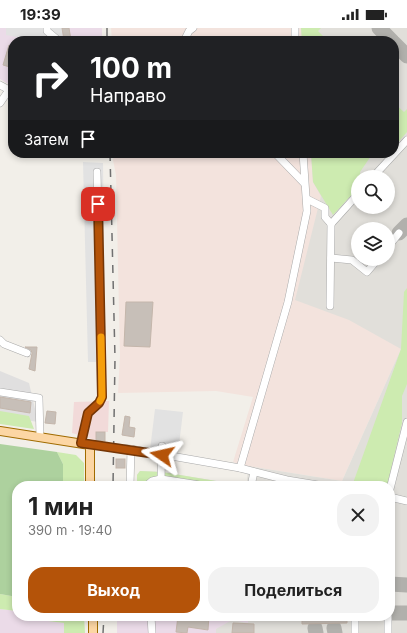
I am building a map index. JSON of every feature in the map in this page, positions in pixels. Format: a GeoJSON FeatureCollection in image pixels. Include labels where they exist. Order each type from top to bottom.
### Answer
{"type":"FeatureCollection","features":[{"type":"Feature","properties":{"kind":"main road"},"geometry":{"type":"LineString","coordinates":[[0,431],[90,445],[90,481]]}},
{"type":"Feature","properties":{"kind":"main road"},"geometry":{"type":"LineString","coordinates":[[93,621],[93,633]]}},
{"type":"Feature","properties":{"kind":"street"},"geometry":{"type":"LineString","coordinates":[[46,28],[47,31],[53,36]]}},
{"type":"Feature","properties":{"kind":"street"},"geometry":{"type":"LineString","coordinates":[[186,36],[189,31],[193,28]]}},
{"type":"Feature","properties":{"kind":"street"},"geometry":{"type":"LineString","coordinates":[[0,103],[8,94]]}},
{"type":"Feature","properties":{"kind":"street"},"geometry":{"type":"LineString","coordinates":[[399,149],[407,140]]}},
{"type":"Feature","properties":{"kind":"street"},"geometry":{"type":"LineString","coordinates":[[280,158],[304,183]]}},
{"type":"Feature","properties":{"kind":"street"},"geometry":{"type":"LineString","coordinates":[[240,468],[288,302],[307,211],[308,199],[304,183],[302,158]]}},
{"type":"Feature","properties":{"kind":"street"},"geometry":{"type":"LineString","coordinates":[[379,170],[390,158]]}},
{"type":"Feature","properties":{"kind":"street"},"geometry":{"type":"LineString","coordinates":[[81,443],[88,413],[99,403],[102,397],[97,172]]}},
{"type":"Feature","properties":{"kind":"street"},"geometry":{"type":"LineString","coordinates":[[308,199],[325,208],[325,217],[331,224],[330,306]]}},
{"type":"Feature","properties":{"kind":"street"},"geometry":{"type":"LineString","coordinates":[[331,224],[351,202]]}},
{"type":"Feature","properties":{"kind":"street"},"geometry":{"type":"LineString","coordinates":[[395,238],[399,233]]}},
{"type":"Feature","properties":{"kind":"street"},"geometry":{"type":"LineString","coordinates":[[331,258],[351,260]]}},
{"type":"Feature","properties":{"kind":"street"},"geometry":{"type":"LineString","coordinates":[[360,266],[367,272],[372,266]]}},
{"type":"Feature","properties":{"kind":"street"},"geometry":{"type":"LineString","coordinates":[[0,340],[4,344],[27,354]]}},
{"type":"Feature","properties":{"kind":"street"},"geometry":{"type":"LineString","coordinates":[[0,392],[39,398],[40,437]]}},
{"type":"Feature","properties":{"kind":"street"},"geometry":{"type":"LineString","coordinates":[[392,481],[407,422]]}},
{"type":"Feature","properties":{"kind":"street"},"geometry":{"type":"LineString","coordinates":[[90,445],[131,449],[240,468],[299,481]]}},
{"type":"Feature","properties":{"kind":"street"},"geometry":{"type":"LineString","coordinates":[[161,479],[162,446]]}},
{"type":"Feature","properties":{"kind":"street"},"geometry":{"type":"LineString","coordinates":[[130,481],[131,449]]}},
{"type":"Feature","properties":{"kind":"street"},"geometry":{"type":"LineString","coordinates":[[252,481],[254,472]]}},
{"type":"Feature","properties":{"kind":"street"},"geometry":{"type":"LineString","coordinates":[[152,481],[161,479],[174,481]]}},
{"type":"Feature","properties":{"kind":"street"},"geometry":{"type":"LineString","coordinates":[[395,498],[407,501]]}},
{"type":"Feature","properties":{"kind":"street"},"geometry":{"type":"LineString","coordinates":[[151,621],[152,633]]}},
{"type":"Feature","properties":{"kind":"street"},"geometry":{"type":"LineString","coordinates":[[355,621],[355,633]]}},
{"type":"Feature","properties":{"kind":"street"},"geometry":{"type":"LineString","coordinates":[[388,621],[388,633]]}},
{"type":"Feature","properties":{"kind":"shaded area"},"geometry":{"type":"Polygon","coordinates":[[[0,28],[102,28],[102,36],[8,36],[8,84],[0,79],[0,28]]]}},
{"type":"Feature","properties":{"kind":"shaded area"},"geometry":{"type":"Polygon","coordinates":[[[6,28],[62,28],[63,36],[11,36],[6,35],[6,28]]]}},
{"type":"Feature","properties":{"kind":"shaded area"},"geometry":{"type":"Polygon","coordinates":[[[111,28],[407,28],[407,288],[401,349],[342,481],[241,465],[233,462],[253,397],[216,391],[118,393],[120,355],[116,175],[114,158],[399,158],[399,36],[112,36],[111,28]]]}},
{"type":"Feature","properties":{"kind":"shaded area"},"geometry":{"type":"Polygon","coordinates":[[[301,28],[407,28],[407,633],[216,633],[216,629],[230,621],[248,623],[248,621],[395,621],[395,481],[342,481],[401,349],[349,320],[295,300],[321,196],[313,182],[311,158],[399,158],[399,36],[302,36],[301,28]]]}},
{"type":"Feature","properties":{"kind":"shaded area"},"geometry":{"type":"Polygon","coordinates":[[[83,162],[103,163],[106,398],[97,393],[96,362],[88,362],[83,162]]]}},
{"type":"Feature","properties":{"kind":"shaded area"},"geometry":{"type":"Polygon","coordinates":[[[0,371],[29,383],[38,422],[0,416],[0,371]]]}},
{"type":"Feature","properties":{"kind":"shaded area"},"geometry":{"type":"Polygon","coordinates":[[[109,401],[108,432],[96,432],[96,440],[72,433],[74,402],[109,401]]]}},
{"type":"Feature","properties":{"kind":"shaded area"},"geometry":{"type":"Polygon","coordinates":[[[155,409],[183,412],[178,453],[150,450],[155,409]]]}},
{"type":"Feature","properties":{"kind":"shaded area"},"geometry":{"type":"Polygon","coordinates":[[[248,466],[342,481],[247,481],[248,466]]]}},
{"type":"Feature","properties":{"kind":"shaded area"},"geometry":{"type":"Polygon","coordinates":[[[140,471],[162,472],[217,481],[137,481],[137,475],[140,471]]]}},
{"type":"Feature","properties":{"kind":"shaded area"},"geometry":{"type":"Polygon","coordinates":[[[0,609],[12,610],[12,621],[48,621],[64,623],[64,633],[0,633],[0,609]]]}},
{"type":"Feature","properties":{"kind":"shaded area"},"geometry":{"type":"Polygon","coordinates":[[[117,621],[249,621],[249,623],[216,629],[216,633],[117,633],[117,621]]]}},
{"type":"Feature","properties":{"kind":"green space"},"geometry":{"type":"Polygon","coordinates":[[[301,28],[321,28],[318,31],[323,36],[302,36],[301,28]]]}},
{"type":"Feature","properties":{"kind":"green space"},"geometry":{"type":"Polygon","coordinates":[[[399,108],[404,112],[407,109],[407,132],[399,141],[399,108]]]}},
{"type":"Feature","properties":{"kind":"green space"},"geometry":{"type":"Polygon","coordinates":[[[311,158],[370,158],[361,170],[351,170],[351,196],[333,215],[313,182],[311,158]]]}},
{"type":"Feature","properties":{"kind":"green space"},"geometry":{"type":"Polygon","coordinates":[[[407,288],[407,384],[402,396],[402,423],[388,481],[354,481],[401,349],[404,292],[407,288]]]}},
{"type":"Feature","properties":{"kind":"green space"},"geometry":{"type":"Polygon","coordinates":[[[0,411],[29,416],[34,429],[0,424],[0,411]]]}},
{"type":"Feature","properties":{"kind":"green space"},"geometry":{"type":"Polygon","coordinates":[[[0,444],[57,452],[63,464],[63,481],[12,481],[12,596],[0,594],[0,444]]]}},
{"type":"Feature","properties":{"kind":"green space"},"geometry":{"type":"Polygon","coordinates":[[[57,452],[76,455],[84,463],[84,481],[63,481],[63,464],[57,452]]]}},
{"type":"Feature","properties":{"kind":"green space"},"geometry":{"type":"Polygon","coordinates":[[[140,471],[162,472],[216,481],[137,481],[137,475],[140,471]]]}},
{"type":"Feature","properties":{"kind":"green space"},"geometry":{"type":"Polygon","coordinates":[[[0,594],[12,596],[12,610],[0,609],[0,594]]]}},
{"type":"Feature","properties":{"kind":"green space"},"geometry":{"type":"Polygon","coordinates":[[[48,621],[84,621],[85,633],[64,633],[64,623],[48,621]]]}},
{"type":"Feature","properties":{"kind":"building"},"geometry":{"type":"Polygon","coordinates":[[[62,28],[69,28],[70,36],[63,36],[62,28]]]}},
{"type":"Feature","properties":{"kind":"building"},"geometry":{"type":"Polygon","coordinates":[[[8,48],[8,66],[3,65],[8,48]]]}},
{"type":"Feature","properties":{"kind":"building"},"geometry":{"type":"Polygon","coordinates":[[[126,302],[153,302],[150,347],[124,346],[126,302]]]}},
{"type":"Feature","properties":{"kind":"building"},"geometry":{"type":"Polygon","coordinates":[[[25,347],[37,347],[35,371],[29,369],[32,353],[31,350],[25,347]]]}},
{"type":"Feature","properties":{"kind":"building"},"geometry":{"type":"Polygon","coordinates":[[[0,397],[31,402],[30,413],[0,408],[0,397]]]}},
{"type":"Feature","properties":{"kind":"building"},"geometry":{"type":"Polygon","coordinates":[[[47,411],[56,412],[55,424],[45,423],[47,411]]]}},
{"type":"Feature","properties":{"kind":"building"},"geometry":{"type":"Polygon","coordinates":[[[125,416],[130,417],[129,427],[135,428],[134,437],[122,435],[125,416]]]}},
{"type":"Feature","properties":{"kind":"building"},"geometry":{"type":"Polygon","coordinates":[[[96,432],[105,432],[105,441],[96,441],[96,432]]]}},
{"type":"Feature","properties":{"kind":"building"},"geometry":{"type":"Polygon","coordinates":[[[116,459],[125,459],[125,468],[116,468],[116,459]]]}},
{"type":"Feature","properties":{"kind":"building"},"geometry":{"type":"Polygon","coordinates":[[[177,621],[209,621],[208,630],[188,627],[187,633],[176,632],[177,621]]]}},
{"type":"Feature","properties":{"kind":"building"},"geometry":{"type":"Polygon","coordinates":[[[302,621],[347,621],[347,623],[302,624],[302,621]]]}},
{"type":"Feature","properties":{"kind":"building"},"geometry":{"type":"Polygon","coordinates":[[[233,623],[254,624],[254,633],[232,633],[233,623]]]}},
{"type":"Feature","properties":{"kind":"taxiway"},"geometry":{"type":"LineString","coordinates":[[379,28],[387,36]]}},
{"type":"Feature","properties":{"kind":"taxiway"},"geometry":{"type":"LineString","coordinates":[[399,48],[407,56]]}},
{"type":"Feature","properties":{"kind":"taxiway"},"geometry":{"type":"LineString","coordinates":[[399,233],[407,225]]}},
{"type":"Feature","properties":{"kind":"taxiway"},"geometry":{"type":"LineString","coordinates":[[395,584],[407,585]]}},
{"type":"Feature","properties":{"kind":"taxiway"},"geometry":{"type":"LineString","coordinates":[[395,613],[407,613]]}},
{"type":"Feature","properties":{"kind":"taxiway"},"geometry":{"type":"LineString","coordinates":[[315,628],[316,633]]}},
{"type":"Feature","properties":{"kind":"taxiway"},"geometry":{"type":"LineString","coordinates":[[334,628],[335,633]]}},
{"type":"Feature","properties":{"kind":"railway"},"geometry":{"type":"LineString","coordinates":[[107,28],[107,36]]}},
{"type":"Feature","properties":{"kind":"railway"},"geometry":{"type":"LineString","coordinates":[[110,158],[115,358],[113,481]]}},
{"type":"Feature","properties":{"kind":"railway"},"geometry":{"type":"LineString","coordinates":[[103,633],[104,621]]}},
{"type":"Feature","properties":{"kind":"slow traffic"},"geometry":{"type":"LineString","coordinates":[[100,401],[102,397],[101,337]]}},
{"type":"Feature","properties":{"kind":"route"},"geometry":{"type":"LineString","coordinates":[[98,204],[102,397],[99,403],[88,413],[81,443],[114,446],[162,455]]}}]}
